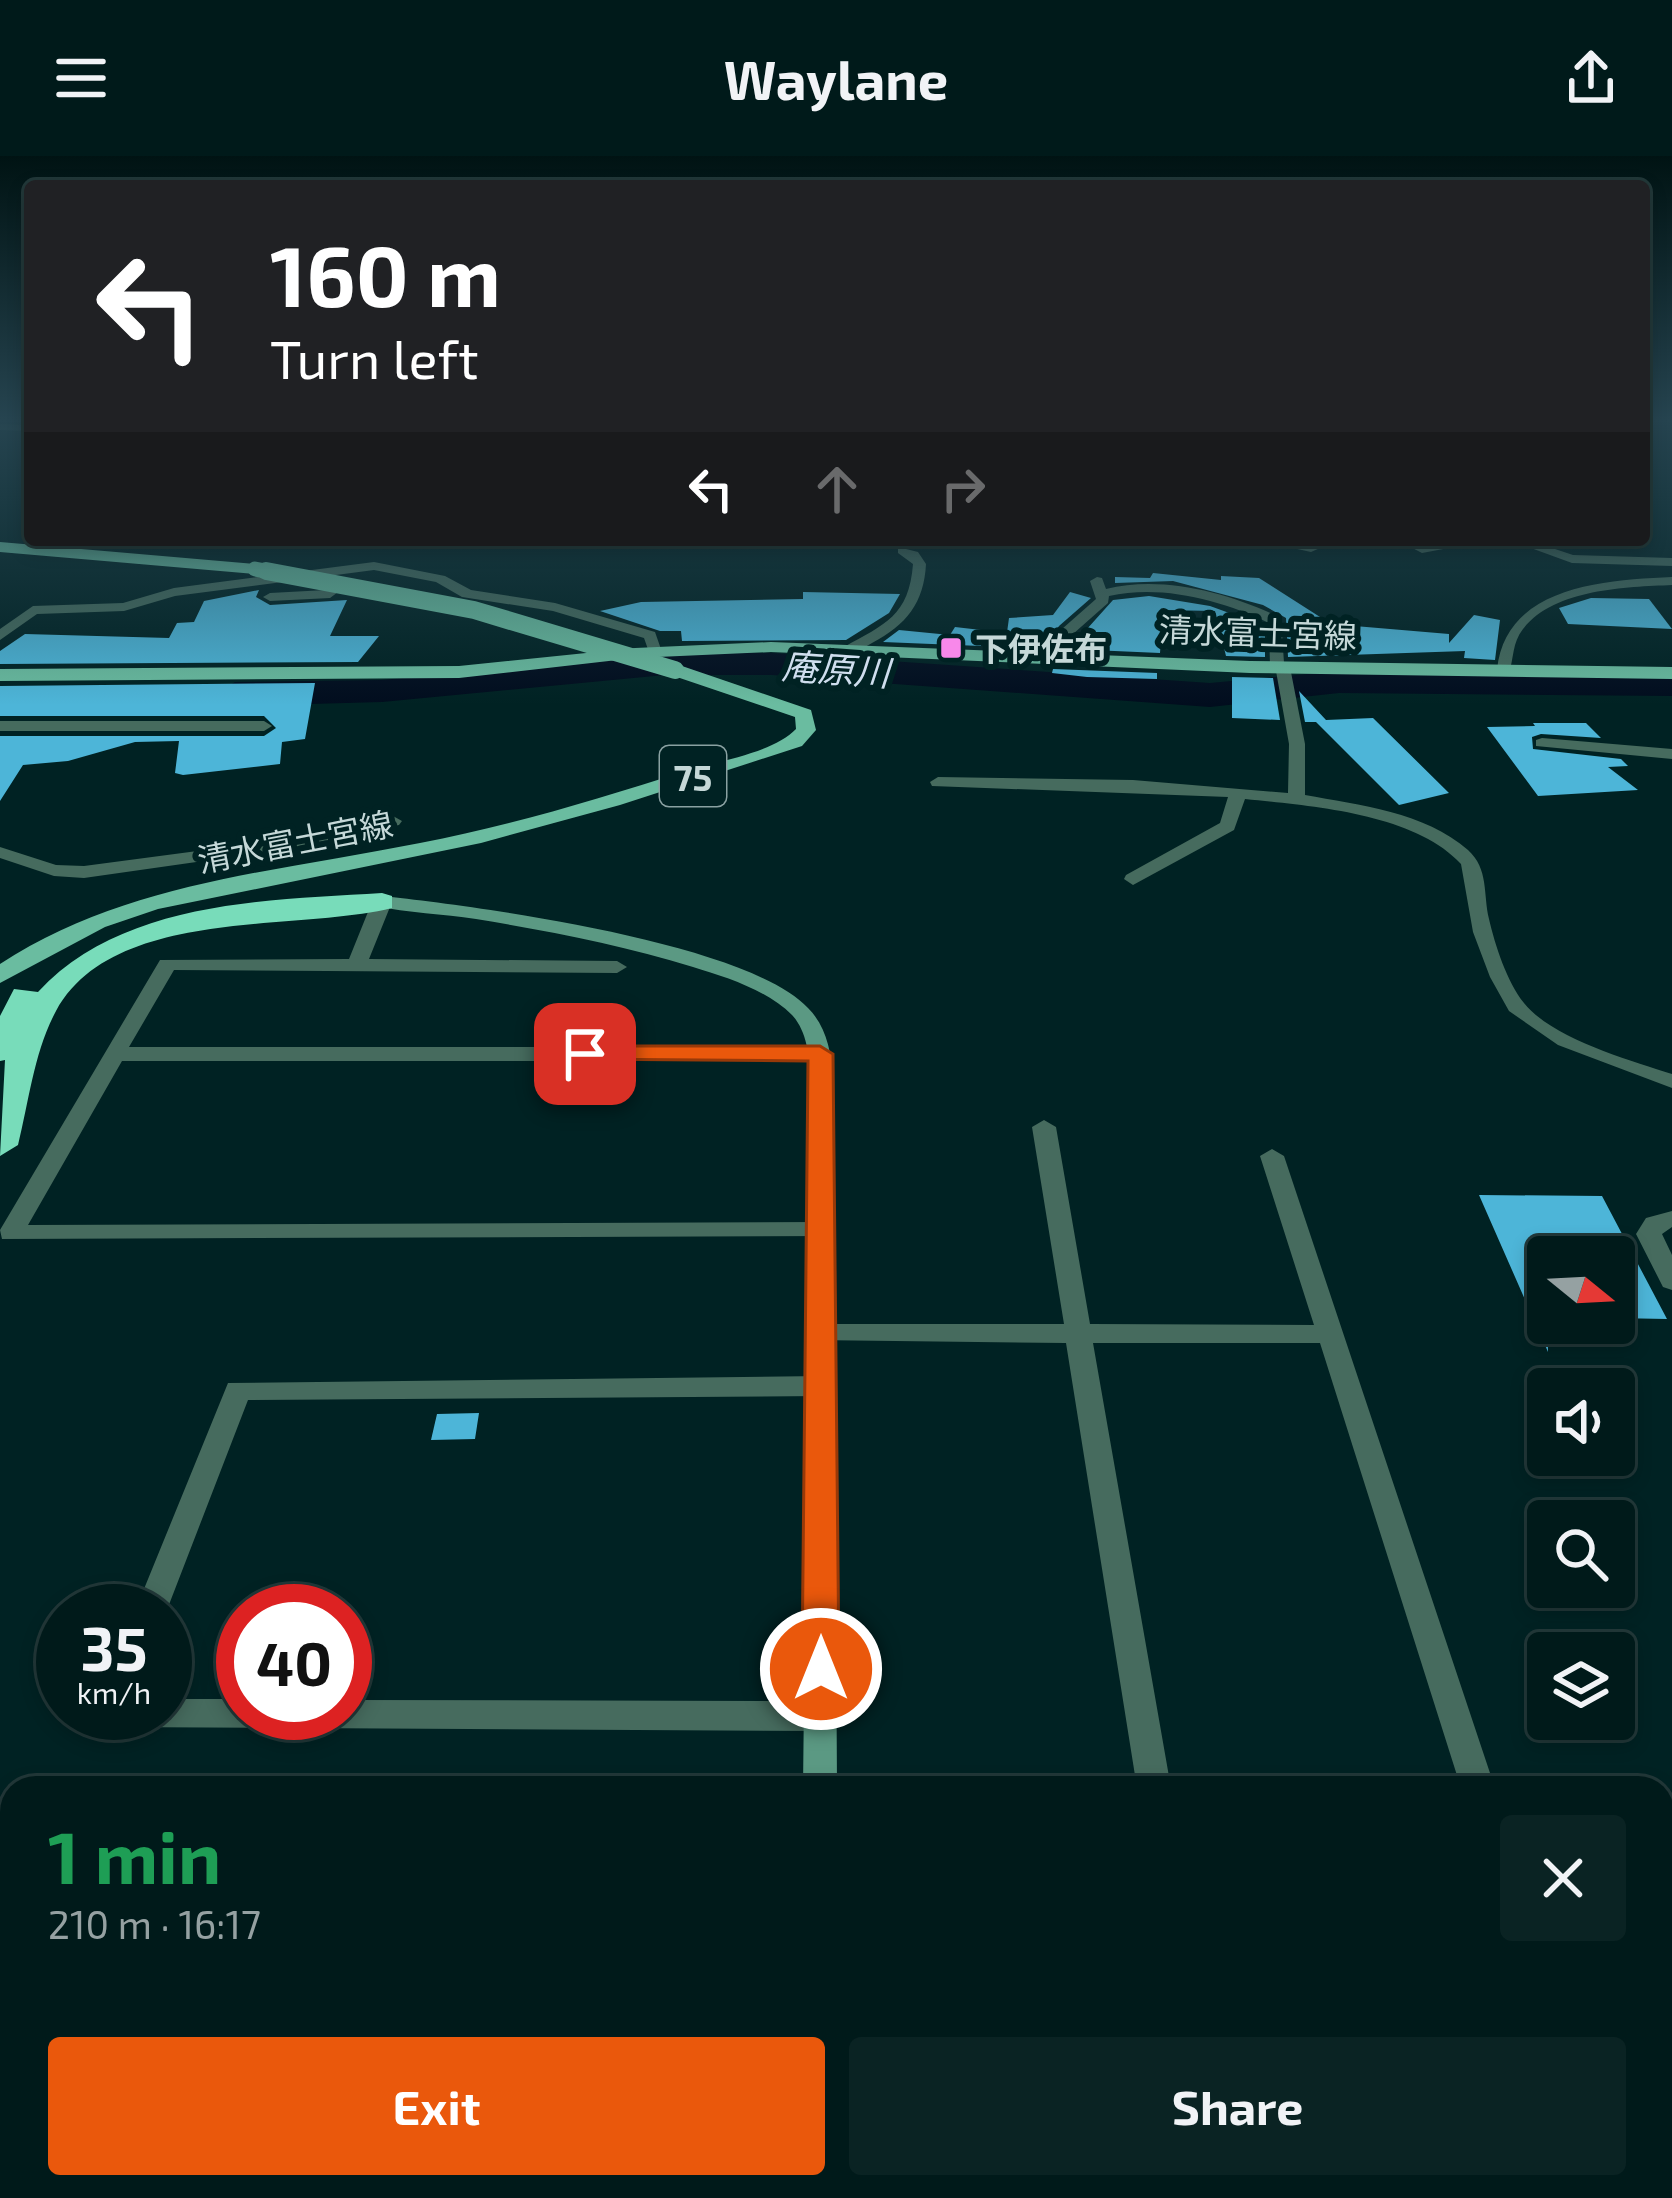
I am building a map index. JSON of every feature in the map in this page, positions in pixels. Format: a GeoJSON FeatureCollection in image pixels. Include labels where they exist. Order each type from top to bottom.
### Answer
{"type":"FeatureCollection","features":[{"type":"Feature","properties":{"kind":"highway"},"geometry":{"type":"LineString","coordinates":[[0,1051],[23,999],[38,980],[114,934],[213,909],[382,902]]}},
{"type":"Feature","properties":{"kind":"highway"},"geometry":{"type":"LineString","coordinates":[[0,1145],[42,1010],[64,980],[87,964],[127,944],[197,923],[382,902]]}},
{"type":"Feature","properties":{"kind":"main road","name":"清水富士宮線"},"geometry":{"type":"LineString","coordinates":[[0,547],[255,568],[474,610],[804,714],[806,730],[795,742],[633,796],[138,909],[6,963]]}},
{"type":"Feature","properties":{"kind":"main road","name":"清水富士宮線"},"geometry":{"type":"LineString","coordinates":[[0,675],[459,672],[655,652],[849,650],[1280,667],[1672,673]]}},
{"type":"Feature","properties":{"kind":"main road","name":"清水富士宮線"},"geometry":{"type":"LineString","coordinates":[[424,844],[637,783],[766,738],[774,727],[769,715],[675,670]]}},
{"type":"Feature","properties":{"kind":"street"},"geometry":{"type":"LineString","coordinates":[[1533,546],[1572,559],[1672,562]]}},
{"type":"Feature","properties":{"kind":"street"},"geometry":{"type":"LineString","coordinates":[[849,650],[902,621],[920,594],[922,568],[916,556],[903,550]]}},
{"type":"Feature","properties":{"kind":"street"},"geometry":{"type":"LineString","coordinates":[[0,636],[33,610],[124,607],[173,592],[374,566],[440,579],[467,594],[537,602],[650,635],[655,652]]}},
{"type":"Feature","properties":{"kind":"street"},"geometry":{"type":"LineString","coordinates":[[1100,577],[1096,588],[1102,594],[1205,594],[1247,605],[1276,621],[1280,667],[1297,745],[1296,799]]}},
{"type":"Feature","properties":{"kind":"street"},"geometry":{"type":"LineString","coordinates":[[1504,670],[1510,634],[1543,604],[1601,586],[1672,581]]}},
{"type":"Feature","properties":{"kind":"street"},"geometry":{"type":"LineString","coordinates":[[216,587],[254,598],[330,594],[335,589]]}},
{"type":"Feature","properties":{"kind":"street"},"geometry":{"type":"LineString","coordinates":[[1052,657],[1066,632],[1099,605],[1102,594]]}},
{"type":"Feature","properties":{"kind":"street"},"geometry":{"type":"LineString","coordinates":[[0,726],[264,726]]}},
{"type":"Feature","properties":{"kind":"street"},"geometry":{"type":"LineString","coordinates":[[1542,743],[1672,754]]}},
{"type":"Feature","properties":{"kind":"street"},"geometry":{"type":"LineString","coordinates":[[938,782],[1019,778],[1296,799],[1391,813],[1445,837],[1476,871],[1479,918],[1516,1006],[1558,1035],[1672,1081]]}},
{"type":"Feature","properties":{"kind":"street"},"geometry":{"type":"LineString","coordinates":[[1133,879],[1228,826],[1237,796]]}},
{"type":"Feature","properties":{"kind":"street"},"geometry":{"type":"LineString","coordinates":[[0,852],[53,870],[84,872],[281,844],[393,821]]}},
{"type":"Feature","properties":{"kind":"street"},"geometry":{"type":"LineString","coordinates":[[357,964],[382,902],[531,922],[729,972],[782,995],[814,1030],[820,1054],[822,1230],[820,1776]]}},
{"type":"Feature","properties":{"kind":"street"},"geometry":{"type":"LineString","coordinates":[[616,967],[167,964],[11,1233],[822,1230]]}},
{"type":"Feature","properties":{"kind":"street"},"geometry":{"type":"LineString","coordinates":[[114,1054],[820,1054]]}},
{"type":"Feature","properties":{"kind":"street"},"geometry":{"type":"LineString","coordinates":[[1044,1127],[1152,1776]]}},
{"type":"Feature","properties":{"kind":"street"},"geometry":{"type":"LineString","coordinates":[[1272,1156],[1474,1776]]}},
{"type":"Feature","properties":{"kind":"street"},"geometry":{"type":"LineString","coordinates":[[1672,1219],[1655,1224],[1649,1234],[1672,1281]]}},
{"type":"Feature","properties":{"kind":"street"},"geometry":{"type":"LineString","coordinates":[[822,1333],[1330,1334]]}},
{"type":"Feature","properties":{"kind":"street"},"geometry":{"type":"LineString","coordinates":[[162,1584],[238,1390],[822,1386]]}},
{"type":"Feature","properties":{"kind":"street"},"geometry":{"type":"LineString","coordinates":[[192,1713],[820,1716]]}},
{"type":"Feature","properties":{"kind":"building"},"geometry":{"type":"Polygon","coordinates":[[[1153,573],[1221,580],[1221,576],[1259,578],[1331,624],[1449,634],[1449,643],[1474,615],[1500,620],[1495,660],[1464,658],[1465,651],[1288,657],[1286,618],[1263,605],[1173,581],[1115,583],[1115,577],[1150,578],[1153,573]]]}},
{"type":"Feature","properties":{"kind":"building"},"geometry":{"type":"Polygon","coordinates":[[[259,590],[256,597],[270,605],[347,600],[330,636],[379,636],[358,662],[0,664],[0,651],[25,634],[169,638],[177,623],[194,622],[204,601],[259,590]]]}},
{"type":"Feature","properties":{"kind":"building"},"geometry":{"type":"Polygon","coordinates":[[[803,592],[900,594],[889,613],[846,640],[682,641],[681,631],[660,631],[600,611],[641,602],[803,599],[803,592]]]}},
{"type":"Feature","properties":{"kind":"building"},"geometry":{"type":"Polygon","coordinates":[[[1070,592],[1091,598],[1059,626],[1045,648],[1005,647],[1009,618],[1053,615],[1070,592]]]}},
{"type":"Feature","properties":{"kind":"building"},"geometry":{"type":"Polygon","coordinates":[[[1149,596],[1210,606],[1265,626],[1265,657],[1226,656],[1215,611],[1163,610],[1160,653],[1069,649],[1113,600],[1149,596]]]}},
{"type":"Feature","properties":{"kind":"building"},"geometry":{"type":"Polygon","coordinates":[[[1591,598],[1649,599],[1672,629],[1568,624],[1559,608],[1591,598]]]}},
{"type":"Feature","properties":{"kind":"building"},"geometry":{"type":"Polygon","coordinates":[[[955,627],[981,630],[981,646],[883,642],[899,630],[950,635],[955,627]]]}},
{"type":"Feature","properties":{"kind":"building"},"geometry":{"type":"Polygon","coordinates":[[[1053,669],[1157,673],[1157,679],[1087,677],[1052,673],[1053,669]]]}},
{"type":"Feature","properties":{"kind":"building"},"geometry":{"type":"Polygon","coordinates":[[[1232,677],[1273,678],[1280,720],[1232,718],[1232,677]]]}},
{"type":"Feature","properties":{"kind":"building"},"geometry":{"type":"Polygon","coordinates":[[[315,683],[305,739],[282,742],[280,764],[183,775],[175,773],[179,741],[135,742],[68,761],[23,765],[0,801],[0,736],[264,736],[276,728],[264,716],[0,716],[0,686],[315,683]]]}},
{"type":"Feature","properties":{"kind":"building"},"geometry":{"type":"Polygon","coordinates":[[[1299,691],[1326,720],[1373,718],[1449,793],[1399,805],[1316,722],[1305,722],[1299,691]]]}},
{"type":"Feature","properties":{"kind":"building"},"geometry":{"type":"Polygon","coordinates":[[[1533,723],[1586,723],[1601,738],[1541,734],[1532,737],[1533,749],[1621,759],[1628,766],[1608,767],[1638,790],[1538,796],[1487,727],[1535,726],[1533,723]]]}},
{"type":"Feature","properties":{"kind":"building"},"geometry":{"type":"Polygon","coordinates":[[[1479,1195],[1602,1196],[1623,1236],[1527,1236],[1527,1304],[1479,1195]]]}},
{"type":"Feature","properties":{"kind":"building"},"geometry":{"type":"Polygon","coordinates":[[[1635,1258],[1667,1319],[1635,1318],[1635,1258]]]}},
{"type":"Feature","properties":{"kind":"building"},"geometry":{"type":"Polygon","coordinates":[[[479,1413],[475,1439],[431,1440],[437,1414],[479,1413]]]}},
{"type":"Feature","properties":{"kind":"waterway","name":"庵原川"},"geometry":{"type":"LineString","coordinates":[[235,694],[382,691],[665,664],[772,664],[1210,695],[1339,682],[1672,685]]}},
{"type":"Feature","properties":{"kind":"place","name":"下伊佐布"},"geometry":{"type":"Point","coordinates":[951,648]}},
{"type":"Feature","properties":{"kind":"route"},"geometry":{"type":"LineString","coordinates":[[585,1054],[820,1054],[821,1669]]}}]}
